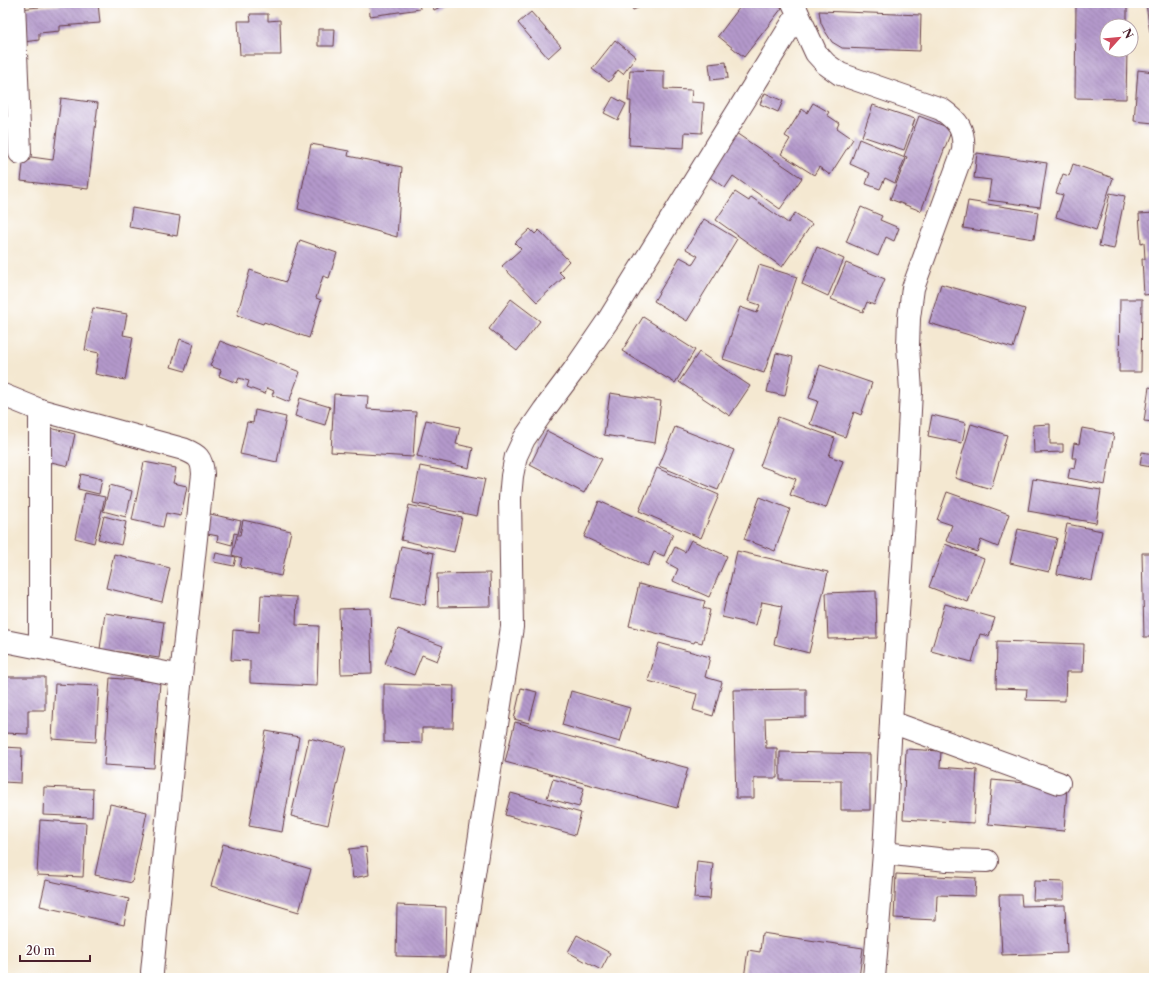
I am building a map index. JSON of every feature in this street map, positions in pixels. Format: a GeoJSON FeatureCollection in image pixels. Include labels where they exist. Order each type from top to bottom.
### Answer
{"type":"FeatureCollection","features":[{"type":"Feature","properties":{"kind":"street"},"geometry":{"type":"LineString","coordinates":[[14,3],[20,153]]}},
{"type":"Feature","properties":{"kind":"street"},"geometry":{"type":"LineString","coordinates":[[796,9],[816,52],[826,64],[840,74],[941,109],[954,118],[961,129],[964,140],[963,151],[913,288],[909,318],[908,346],[910,406],[906,489],[884,853],[874,978]]}},
{"type":"Feature","properties":{"kind":"street"},"geometry":{"type":"LineString","coordinates":[[458,978],[512,627],[510,498],[516,456],[524,439],[609,319],[796,9]]}},
{"type":"Feature","properties":{"kind":"street"},"geometry":{"type":"LineString","coordinates":[[3,394],[40,410],[183,449],[194,453],[199,458],[202,466],[203,474],[181,676],[152,972]]}},
{"type":"Feature","properties":{"kind":"street"},"geometry":{"type":"LineString","coordinates":[[40,410],[40,634]]}},
{"type":"Feature","properties":{"kind":"street"},"geometry":{"type":"LineString","coordinates":[[5,641],[181,676]]}},
{"type":"Feature","properties":{"kind":"street"},"geometry":{"type":"LineString","coordinates":[[891,722],[1059,783]]}},
{"type":"Feature","properties":{"kind":"street"},"geometry":{"type":"LineString","coordinates":[[884,853],[947,860],[987,861]]}},
{"type":"Feature","properties":{"kind":"building"},"geometry":{"type":"Polygon","coordinates":[[[80,3],[98,3],[100,23],[60,26],[60,31],[39,33],[39,40],[23,42],[19,9],[80,3]]]}},
{"type":"Feature","properties":{"kind":"building"},"geometry":{"type":"Polygon","coordinates":[[[369,3],[419,3],[420,9],[370,16],[369,3]]]}},
{"type":"Feature","properties":{"kind":"building"},"geometry":{"type":"Polygon","coordinates":[[[431,3],[449,3],[434,10],[431,3]]]}},
{"type":"Feature","properties":{"kind":"building"},"geometry":{"type":"Polygon","coordinates":[[[630,3],[650,3],[633,10],[630,3]]]}},
{"type":"Feature","properties":{"kind":"building"},"geometry":{"type":"Polygon","coordinates":[[[743,3],[776,3],[782,8],[744,57],[718,36],[743,3]]]}},
{"type":"Feature","properties":{"kind":"building"},"geometry":{"type":"Polygon","coordinates":[[[1076,3],[1127,3],[1127,18],[1099,18],[1099,58],[1127,58],[1126,99],[1075,98],[1076,3]]]}},
{"type":"Feature","properties":{"kind":"building"},"geometry":{"type":"Polygon","coordinates":[[[1146,3],[1154,3],[1154,32],[1150,33],[1146,3]]]}},
{"type":"Feature","properties":{"kind":"building"},"geometry":{"type":"Polygon","coordinates":[[[819,11],[921,15],[920,51],[842,48],[832,42],[825,31],[821,23],[819,11]]]}},
{"type":"Feature","properties":{"kind":"building"},"geometry":{"type":"Polygon","coordinates":[[[531,12],[561,46],[548,58],[518,23],[531,12]]]}},
{"type":"Feature","properties":{"kind":"building"},"geometry":{"type":"Polygon","coordinates":[[[250,14],[268,14],[268,21],[280,20],[281,55],[240,55],[238,21],[251,21],[250,14]]]}},
{"type":"Feature","properties":{"kind":"building"},"geometry":{"type":"Polygon","coordinates":[[[318,29],[335,29],[334,46],[318,46],[318,29]]]}},
{"type":"Feature","properties":{"kind":"building"},"geometry":{"type":"Polygon","coordinates":[[[3,31],[9,31],[11,55],[3,55],[3,31]]]}},
{"type":"Feature","properties":{"kind":"building"},"geometry":{"type":"Polygon","coordinates":[[[615,40],[636,57],[623,74],[618,70],[609,82],[592,69],[615,40]]]}},
{"type":"Feature","properties":{"kind":"building"},"geometry":{"type":"Polygon","coordinates":[[[726,62],[728,78],[711,80],[709,64],[726,62]]]}},
{"type":"Feature","properties":{"kind":"building"},"geometry":{"type":"Polygon","coordinates":[[[630,70],[664,71],[664,89],[692,90],[691,102],[704,103],[702,133],[685,132],[684,148],[629,145],[631,101],[628,101],[630,70]]]}},
{"type":"Feature","properties":{"kind":"building"},"geometry":{"type":"Polygon","coordinates":[[[1138,70],[1154,72],[1154,123],[1134,121],[1138,70]]]}},
{"type":"Feature","properties":{"kind":"building"},"geometry":{"type":"Polygon","coordinates":[[[765,93],[783,101],[778,112],[760,104],[765,93]]]}},
{"type":"Feature","properties":{"kind":"building"},"geometry":{"type":"Polygon","coordinates":[[[613,97],[626,104],[618,120],[604,113],[613,97]]]}},
{"type":"Feature","properties":{"kind":"building"},"geometry":{"type":"Polygon","coordinates":[[[61,98],[98,103],[88,189],[21,181],[24,156],[53,160],[61,98]]]}},
{"type":"Feature","properties":{"kind":"building"},"geometry":{"type":"Polygon","coordinates":[[[813,103],[829,112],[827,115],[839,123],[837,128],[853,139],[830,175],[819,167],[814,175],[781,154],[790,139],[785,136],[802,109],[807,113],[813,103]]]}},
{"type":"Feature","properties":{"kind":"building"},"geometry":{"type":"Polygon","coordinates":[[[873,105],[915,119],[904,150],[862,136],[873,105]]]}},
{"type":"Feature","properties":{"kind":"building"},"geometry":{"type":"Polygon","coordinates":[[[919,116],[952,129],[921,211],[890,199],[907,157],[904,156],[919,116]]]}},
{"type":"Feature","properties":{"kind":"building"},"geometry":{"type":"Polygon","coordinates":[[[736,133],[802,178],[780,209],[733,176],[725,188],[707,175],[736,133]]]}},
{"type":"Feature","properties":{"kind":"building"},"geometry":{"type":"Polygon","coordinates":[[[859,139],[905,158],[895,183],[885,178],[880,189],[866,184],[870,173],[850,164],[859,139]]]}},
{"type":"Feature","properties":{"kind":"building"},"geometry":{"type":"Polygon","coordinates":[[[311,144],[349,151],[348,156],[402,167],[397,237],[298,209],[311,144]]]}},
{"type":"Feature","properties":{"kind":"building"},"geometry":{"type":"Polygon","coordinates":[[[977,153],[1047,163],[1040,207],[988,200],[991,180],[974,178],[977,153]]]}},
{"type":"Feature","properties":{"kind":"building"},"geometry":{"type":"Polygon","coordinates":[[[1073,164],[1113,178],[1096,230],[1056,217],[1063,195],[1056,193],[1063,174],[1069,176],[1073,164]]]}},
{"type":"Feature","properties":{"kind":"building"},"geometry":{"type":"Polygon","coordinates":[[[735,192],[749,201],[751,197],[788,223],[795,213],[812,224],[782,267],[716,220],[735,192]]]}},
{"type":"Feature","properties":{"kind":"building"},"geometry":{"type":"Polygon","coordinates":[[[1110,193],[1125,196],[1114,249],[1099,246],[1110,193]]]}},
{"type":"Feature","properties":{"kind":"building"},"geometry":{"type":"Polygon","coordinates":[[[968,201],[1038,212],[1034,239],[963,228],[968,201]]]}},
{"type":"Feature","properties":{"kind":"building"},"geometry":{"type":"Polygon","coordinates":[[[861,207],[882,216],[880,220],[899,228],[894,241],[886,237],[878,256],[846,242],[861,207]]]}},
{"type":"Feature","properties":{"kind":"building"},"geometry":{"type":"Polygon","coordinates":[[[132,208],[180,216],[177,236],[129,227],[132,208]]]}},
{"type":"Feature","properties":{"kind":"building"},"geometry":{"type":"Polygon","coordinates":[[[1154,213],[1154,294],[1144,295],[1142,259],[1145,259],[1144,242],[1141,243],[1139,214],[1154,213]]]}},
{"type":"Feature","properties":{"kind":"building"},"geometry":{"type":"Polygon","coordinates":[[[704,219],[737,239],[687,321],[654,301],[680,257],[693,264],[698,256],[686,249],[704,219]]]}},
{"type":"Feature","properties":{"kind":"building"},"geometry":{"type":"Polygon","coordinates":[[[530,229],[535,234],[539,230],[569,261],[559,272],[564,277],[537,302],[502,266],[521,249],[515,243],[530,229]]]}},
{"type":"Feature","properties":{"kind":"building"},"geometry":{"type":"Polygon","coordinates":[[[300,240],[337,253],[329,278],[323,276],[316,298],[321,300],[309,338],[264,322],[263,324],[237,315],[250,270],[286,282],[300,240]]]}},
{"type":"Feature","properties":{"kind":"building"},"geometry":{"type":"Polygon","coordinates":[[[817,247],[844,259],[828,296],[802,284],[817,247]]]}},
{"type":"Feature","properties":{"kind":"building"},"geometry":{"type":"Polygon","coordinates":[[[846,263],[885,279],[874,305],[867,302],[863,312],[831,299],[846,263]]]}},
{"type":"Feature","properties":{"kind":"building"},"geometry":{"type":"Polygon","coordinates":[[[759,265],[797,277],[764,373],[723,359],[740,307],[757,313],[760,305],[748,301],[759,265]]]}},
{"type":"Feature","properties":{"kind":"building"},"geometry":{"type":"Polygon","coordinates":[[[941,284],[1025,309],[1013,348],[929,323],[941,284]]]}},
{"type":"Feature","properties":{"kind":"building"},"geometry":{"type":"Polygon","coordinates":[[[511,299],[540,321],[517,351],[489,329],[511,299]]]}},
{"type":"Feature","properties":{"kind":"building"},"geometry":{"type":"Polygon","coordinates":[[[1120,299],[1142,299],[1141,372],[1119,372],[1120,299]]]}},
{"type":"Feature","properties":{"kind":"building"},"geometry":{"type":"Polygon","coordinates":[[[93,308],[127,314],[123,335],[133,337],[125,380],[95,374],[99,353],[85,350],[93,308]]]}},
{"type":"Feature","properties":{"kind":"building"},"geometry":{"type":"Polygon","coordinates":[[[643,317],[695,350],[675,383],[622,351],[643,317]]]}},
{"type":"Feature","properties":{"kind":"building"},"geometry":{"type":"Polygon","coordinates":[[[180,339],[194,344],[185,371],[171,367],[180,339]]]}},
{"type":"Feature","properties":{"kind":"building"},"geometry":{"type":"Polygon","coordinates":[[[220,341],[300,372],[289,402],[272,395],[274,391],[267,388],[265,394],[247,387],[249,381],[239,378],[237,383],[219,376],[221,370],[210,366],[220,341]]]}},
{"type":"Feature","properties":{"kind":"building"},"geometry":{"type":"Polygon","coordinates":[[[699,352],[750,386],[730,416],[679,382],[699,352]]]}},
{"type":"Feature","properties":{"kind":"building"},"geometry":{"type":"Polygon","coordinates":[[[776,353],[793,357],[785,396],[767,392],[776,353]]]}},
{"type":"Feature","properties":{"kind":"building"},"geometry":{"type":"Polygon","coordinates":[[[820,365],[872,383],[861,415],[854,412],[845,437],[810,424],[818,401],[809,398],[820,365]]]}},
{"type":"Feature","properties":{"kind":"building"},"geometry":{"type":"Polygon","coordinates":[[[1149,387],[1154,388],[1154,422],[1144,421],[1149,387]]]}},
{"type":"Feature","properties":{"kind":"building"},"geometry":{"type":"Polygon","coordinates":[[[610,393],[661,401],[655,443],[604,435],[610,393]]]}},
{"type":"Feature","properties":{"kind":"building"},"geometry":{"type":"Polygon","coordinates":[[[334,394],[368,396],[367,409],[416,412],[413,457],[331,452],[334,394]]]}},
{"type":"Feature","properties":{"kind":"building"},"geometry":{"type":"Polygon","coordinates":[[[300,398],[330,407],[325,425],[295,416],[300,398]]]}},
{"type":"Feature","properties":{"kind":"building"},"geometry":{"type":"Polygon","coordinates":[[[255,410],[286,417],[277,462],[240,454],[247,422],[253,423],[255,410]]]}},
{"type":"Feature","properties":{"kind":"building"},"geometry":{"type":"Polygon","coordinates":[[[932,415],[966,423],[962,443],[928,436],[932,415]]]}},
{"type":"Feature","properties":{"kind":"building"},"geometry":{"type":"Polygon","coordinates":[[[778,417],[835,438],[829,456],[843,461],[826,508],[790,495],[796,479],[760,466],[778,417]]]}},
{"type":"Feature","properties":{"kind":"building"},"geometry":{"type":"Polygon","coordinates":[[[426,420],[460,427],[456,444],[473,448],[469,468],[417,456],[426,420]]]}},
{"type":"Feature","properties":{"kind":"building"},"geometry":{"type":"Polygon","coordinates":[[[971,424],[1007,435],[991,489],[955,478],[971,424]]]}},
{"type":"Feature","properties":{"kind":"building"},"geometry":{"type":"Polygon","coordinates":[[[1050,424],[1050,444],[1063,444],[1063,452],[1034,453],[1033,425],[1050,424]]]}},
{"type":"Feature","properties":{"kind":"building"},"geometry":{"type":"Polygon","coordinates":[[[46,427],[75,434],[68,466],[39,459],[46,427]]]}},
{"type":"Feature","properties":{"kind":"building"},"geometry":{"type":"Polygon","coordinates":[[[675,427],[734,450],[718,490],[659,466],[675,427]]]}},
{"type":"Feature","properties":{"kind":"building"},"geometry":{"type":"Polygon","coordinates":[[[1082,428],[1114,434],[1105,485],[1068,478],[1070,468],[1075,469],[1077,458],[1072,458],[1074,443],[1079,444],[1082,428]]]}},
{"type":"Feature","properties":{"kind":"building"},"geometry":{"type":"Polygon","coordinates":[[[547,431],[602,459],[584,493],[530,465],[547,431]]]}},
{"type":"Feature","properties":{"kind":"building"},"geometry":{"type":"Polygon","coordinates":[[[1142,452],[1153,454],[1151,467],[1140,465],[1142,452]]]}},
{"type":"Feature","properties":{"kind":"building"},"geometry":{"type":"Polygon","coordinates":[[[144,462],[176,468],[173,483],[187,486],[181,516],[166,513],[163,527],[132,520],[144,462]]]}},
{"type":"Feature","properties":{"kind":"building"},"geometry":{"type":"Polygon","coordinates":[[[420,466],[485,479],[477,516],[413,503],[420,466]]]}},
{"type":"Feature","properties":{"kind":"building"},"geometry":{"type":"Polygon","coordinates":[[[657,468],[719,495],[701,538],[639,511],[657,468]]]}},
{"type":"Feature","properties":{"kind":"building"},"geometry":{"type":"Polygon","coordinates":[[[81,474],[102,479],[99,494],[78,489],[81,474]]]}},
{"type":"Feature","properties":{"kind":"building"},"geometry":{"type":"Polygon","coordinates":[[[1033,479],[1101,490],[1096,523],[1028,511],[1033,479]]]}},
{"type":"Feature","properties":{"kind":"building"},"geometry":{"type":"Polygon","coordinates":[[[110,485],[132,491],[126,517],[103,511],[110,485]]]}},
{"type":"Feature","properties":{"kind":"building"},"geometry":{"type":"Polygon","coordinates":[[[947,492],[1009,514],[998,547],[981,540],[977,552],[946,541],[952,525],[937,520],[947,492]]]}},
{"type":"Feature","properties":{"kind":"building"},"geometry":{"type":"Polygon","coordinates":[[[85,493],[105,497],[94,543],[75,538],[85,493]]]}},
{"type":"Feature","properties":{"kind":"building"},"geometry":{"type":"Polygon","coordinates":[[[760,497],[790,509],[775,551],[744,539],[760,497]]]}},
{"type":"Feature","properties":{"kind":"building"},"geometry":{"type":"Polygon","coordinates":[[[599,501],[673,534],[664,556],[654,552],[648,566],[584,537],[599,501]]]}},
{"type":"Feature","properties":{"kind":"building"},"geometry":{"type":"Polygon","coordinates":[[[409,505],[462,517],[454,552],[401,540],[409,505]]]}},
{"type":"Feature","properties":{"kind":"building"},"geometry":{"type":"Polygon","coordinates":[[[206,513],[241,521],[238,534],[234,533],[232,545],[217,541],[218,536],[202,533],[206,513]]]}},
{"type":"Feature","properties":{"kind":"building"},"geometry":{"type":"Polygon","coordinates":[[[104,516],[126,522],[121,545],[98,539],[104,516]]]}},
{"type":"Feature","properties":{"kind":"building"},"geometry":{"type":"Polygon","coordinates":[[[243,520],[291,531],[281,576],[240,567],[242,558],[232,555],[237,535],[240,535],[243,520]]]}},
{"type":"Feature","properties":{"kind":"building"},"geometry":{"type":"Polygon","coordinates":[[[1067,524],[1102,531],[1092,581],[1057,574],[1067,524]]]}},
{"type":"Feature","properties":{"kind":"building"},"geometry":{"type":"Polygon","coordinates":[[[1018,529],[1057,538],[1049,572],[1010,563],[1018,529]]]}},
{"type":"Feature","properties":{"kind":"building"},"geometry":{"type":"Polygon","coordinates":[[[691,540],[727,556],[709,597],[673,581],[678,569],[667,563],[675,547],[685,552],[691,540]]]}},
{"type":"Feature","properties":{"kind":"building"},"geometry":{"type":"Polygon","coordinates":[[[945,544],[984,559],[968,602],[929,587],[945,544]]]}},
{"type":"Feature","properties":{"kind":"building"},"geometry":{"type":"Polygon","coordinates":[[[401,546],[434,553],[425,605],[391,598],[401,546]]]}},
{"type":"Feature","properties":{"kind":"building"},"geometry":{"type":"Polygon","coordinates":[[[737,551],[828,572],[809,653],[774,644],[782,606],[762,602],[756,625],[722,617],[737,551]]]}},
{"type":"Feature","properties":{"kind":"building"},"geometry":{"type":"Polygon","coordinates":[[[216,553],[236,557],[234,566],[214,562],[216,553]]]}},
{"type":"Feature","properties":{"kind":"building"},"geometry":{"type":"Polygon","coordinates":[[[1142,553],[1154,553],[1154,637],[1144,637],[1142,553]]]}},
{"type":"Feature","properties":{"kind":"building"},"geometry":{"type":"Polygon","coordinates":[[[114,554],[170,568],[162,602],[106,588],[114,554]]]}},
{"type":"Feature","properties":{"kind":"building"},"geometry":{"type":"Polygon","coordinates":[[[490,573],[491,606],[438,607],[437,574],[490,573]]]}},
{"type":"Feature","properties":{"kind":"building"},"geometry":{"type":"Polygon","coordinates":[[[639,584],[705,601],[703,608],[710,610],[702,643],[695,641],[694,643],[629,626],[639,584]]]}},
{"type":"Feature","properties":{"kind":"building"},"geometry":{"type":"Polygon","coordinates":[[[876,591],[877,638],[828,639],[826,593],[876,591]]]}},
{"type":"Feature","properties":{"kind":"building"},"geometry":{"type":"Polygon","coordinates":[[[261,595],[297,597],[296,625],[319,626],[317,686],[250,683],[250,661],[231,660],[233,630],[259,632],[261,595]]]}},
{"type":"Feature","properties":{"kind":"building"},"geometry":{"type":"Polygon","coordinates":[[[945,604],[995,618],[989,636],[980,634],[972,662],[931,651],[945,604]]]}},
{"type":"Feature","properties":{"kind":"building"},"geometry":{"type":"Polygon","coordinates":[[[370,608],[372,673],[341,674],[339,609],[370,608]]]}},
{"type":"Feature","properties":{"kind":"building"},"geometry":{"type":"Polygon","coordinates":[[[105,613],[164,622],[159,658],[100,649],[105,613]]]}},
{"type":"Feature","properties":{"kind":"building"},"geometry":{"type":"Polygon","coordinates":[[[398,629],[443,646],[437,661],[422,655],[414,675],[385,664],[398,629]]]}},
{"type":"Feature","properties":{"kind":"building"},"geometry":{"type":"Polygon","coordinates":[[[997,641],[1084,644],[1083,672],[1066,672],[1065,701],[1026,700],[1027,689],[996,688],[997,641]]]}},
{"type":"Feature","properties":{"kind":"building"},"geometry":{"type":"Polygon","coordinates":[[[659,643],[710,657],[705,677],[722,682],[713,716],[693,710],[697,694],[648,681],[659,643]]]}},
{"type":"Feature","properties":{"kind":"building"},"geometry":{"type":"Polygon","coordinates":[[[3,677],[45,677],[45,710],[28,710],[28,734],[3,733],[3,677]]]}},
{"type":"Feature","properties":{"kind":"building"},"geometry":{"type":"Polygon","coordinates":[[[110,678],[160,682],[154,768],[104,765],[110,678]]]}},
{"type":"Feature","properties":{"kind":"building"},"geometry":{"type":"Polygon","coordinates":[[[55,684],[99,686],[96,742],[52,739],[55,684]]]}},
{"type":"Feature","properties":{"kind":"building"},"geometry":{"type":"Polygon","coordinates":[[[384,684],[454,686],[453,728],[422,728],[422,743],[384,742],[384,684]]]}},
{"type":"Feature","properties":{"kind":"building"},"geometry":{"type":"Polygon","coordinates":[[[521,688],[537,692],[529,723],[514,719],[521,688]]]}},
{"type":"Feature","properties":{"kind":"building"},"geometry":{"type":"Polygon","coordinates":[[[806,689],[806,717],[765,718],[766,748],[777,748],[777,778],[754,778],[754,798],[736,798],[733,690],[806,689]]]}},
{"type":"Feature","properties":{"kind":"building"},"geometry":{"type":"Polygon","coordinates":[[[571,691],[630,708],[620,742],[562,725],[571,691]]]}},
{"type":"Feature","properties":{"kind":"building"},"geometry":{"type":"Polygon","coordinates":[[[515,722],[688,768],[677,808],[505,762],[515,722]]]}},
{"type":"Feature","properties":{"kind":"building"},"geometry":{"type":"Polygon","coordinates":[[[266,731],[299,737],[282,832],[249,826],[266,731]]]}},
{"type":"Feature","properties":{"kind":"building"},"geometry":{"type":"Polygon","coordinates":[[[309,738],[346,747],[328,825],[291,816],[309,738]]]}},
{"type":"Feature","properties":{"kind":"building"},"geometry":{"type":"Polygon","coordinates":[[[3,747],[22,748],[21,783],[3,782],[3,747]]]}},
{"type":"Feature","properties":{"kind":"building"},"geometry":{"type":"Polygon","coordinates":[[[906,749],[941,751],[940,767],[977,770],[974,823],[903,819],[906,749]]]}},
{"type":"Feature","properties":{"kind":"building"},"geometry":{"type":"Polygon","coordinates":[[[780,752],[870,754],[870,810],[841,810],[841,781],[780,780],[780,752]]]}},
{"type":"Feature","properties":{"kind":"building"},"geometry":{"type":"Polygon","coordinates":[[[553,779],[584,788],[579,807],[547,798],[553,779]]]}},
{"type":"Feature","properties":{"kind":"building"},"geometry":{"type":"Polygon","coordinates":[[[992,780],[1067,787],[1064,831],[988,824],[992,780]]]}},
{"type":"Feature","properties":{"kind":"building"},"geometry":{"type":"Polygon","coordinates":[[[44,787],[93,789],[92,817],[43,815],[44,787]]]}},
{"type":"Feature","properties":{"kind":"building"},"geometry":{"type":"Polygon","coordinates":[[[511,793],[581,813],[575,835],[505,815],[511,793]]]}},
{"type":"Feature","properties":{"kind":"building"},"geometry":{"type":"Polygon","coordinates":[[[110,804],[147,812],[132,883],[95,875],[110,804]]]}},
{"type":"Feature","properties":{"kind":"building"},"geometry":{"type":"Polygon","coordinates":[[[40,820],[86,823],[83,877],[37,875],[40,820]]]}},
{"type":"Feature","properties":{"kind":"building"},"geometry":{"type":"Polygon","coordinates":[[[223,844],[311,869],[299,912],[211,886],[223,844]]]}},
{"type":"Feature","properties":{"kind":"building"},"geometry":{"type":"Polygon","coordinates":[[[366,847],[369,875],[353,878],[349,849],[366,847]]]}},
{"type":"Feature","properties":{"kind":"building"},"geometry":{"type":"Polygon","coordinates":[[[697,861],[713,863],[710,899],[694,898],[697,861]]]}},
{"type":"Feature","properties":{"kind":"building"},"geometry":{"type":"Polygon","coordinates":[[[896,874],[976,878],[975,896],[937,895],[936,920],[894,918],[896,874]]]}},
{"type":"Feature","properties":{"kind":"building"},"geometry":{"type":"Polygon","coordinates":[[[46,880],[129,899],[124,925],[40,906],[46,880]]]}},
{"type":"Feature","properties":{"kind":"building"},"geometry":{"type":"Polygon","coordinates":[[[1034,881],[1064,882],[1064,900],[1033,900],[1034,881]]]}},
{"type":"Feature","properties":{"kind":"building"},"geometry":{"type":"Polygon","coordinates":[[[999,895],[1021,895],[1022,906],[1065,905],[1067,953],[1002,955],[999,895]]]}},
{"type":"Feature","properties":{"kind":"building"},"geometry":{"type":"Polygon","coordinates":[[[397,905],[446,907],[445,957],[396,956],[397,905]]]}},
{"type":"Feature","properties":{"kind":"building"},"geometry":{"type":"Polygon","coordinates":[[[762,933],[863,948],[859,978],[744,978],[748,950],[760,952],[762,933]]]}},
{"type":"Feature","properties":{"kind":"building"},"geometry":{"type":"Polygon","coordinates":[[[577,935],[610,953],[601,970],[568,952],[577,935]]]}}]}
